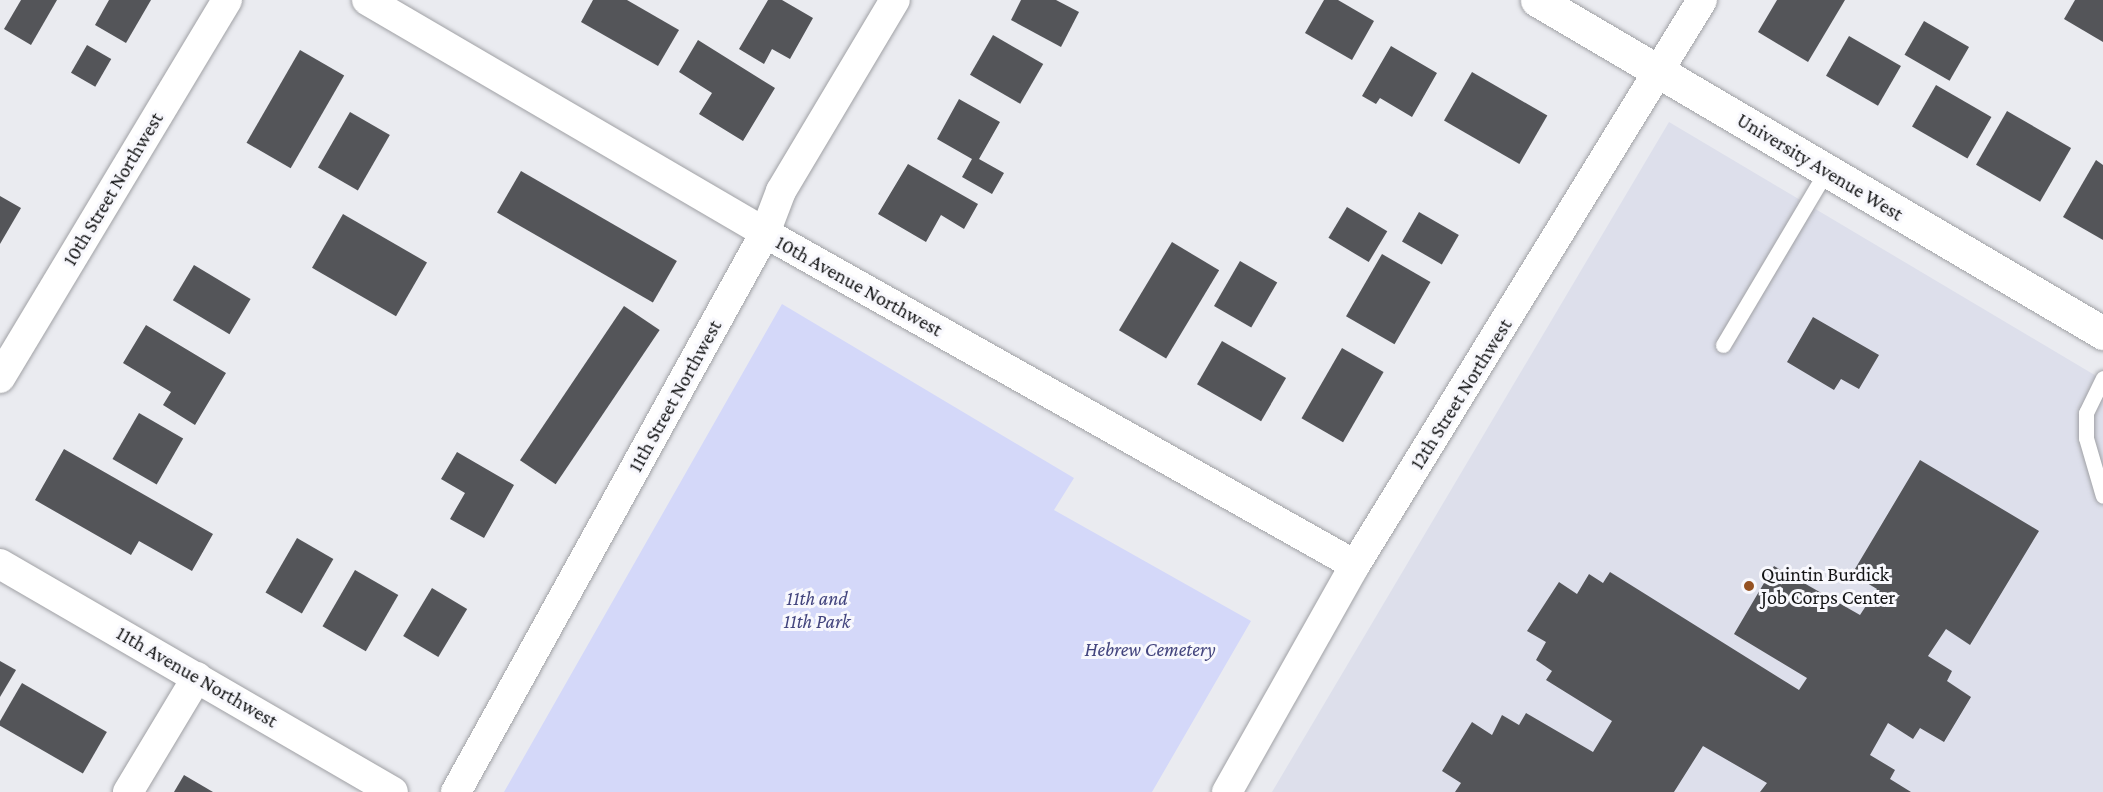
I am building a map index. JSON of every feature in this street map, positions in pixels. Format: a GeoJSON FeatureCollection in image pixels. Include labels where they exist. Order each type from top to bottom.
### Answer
{"type":"FeatureCollection","features":[{"type":"Feature","properties":{"kind":"street","name":"10th Street Northwest"},"geometry":{"type":"LineString","coordinates":[[0,378],[227,0]]}},
{"type":"Feature","properties":{"kind":"street","name":"10th Avenue Northwest"},"geometry":{"type":"LineString","coordinates":[[367,0],[765,233],[1355,565]]}},
{"type":"Feature","properties":{"kind":"street","name":"11th Street Northwest"},"geometry":{"type":"LineString","coordinates":[[456,792],[765,233],[782,191],[895,0]]}},
{"type":"Feature","properties":{"kind":"street","name":"University Avenue West"},"geometry":{"type":"LineString","coordinates":[[1537,0],[2103,333]]}},
{"type":"Feature","properties":{"kind":"street","name":"12th Street Northwest"},"geometry":{"type":"LineString","coordinates":[[1227,792],[1355,565],[1660,72],[1702,0]]}},
{"type":"Feature","properties":{"kind":"street","name":"11th Avenue Northwest"},"geometry":{"type":"LineString","coordinates":[[0,564],[393,792]]}},
{"type":"Feature","properties":{"kind":"street"},"geometry":{"type":"LineString","coordinates":[[128,792],[197,677]]}},
{"type":"Feature","properties":{"kind":"lane"},"geometry":{"type":"LineString","coordinates":[[1723,345],[1827,170]]}},
{"type":"Feature","properties":{"kind":"lane"},"geometry":{"type":"LineString","coordinates":[[2103,378],[2086,413],[2086,438],[2103,496]]}},
{"type":"Feature","properties":{"kind":"shaded area","name":"Quintin Burdick Job Corps Center"},"geometry":{"type":"Polygon","coordinates":[[[1669,122],[2103,380],[2103,792],[1272,792],[1669,122]]]}},
{"type":"Feature","properties":{"kind":"green space","name":"11th and 11th Park"},"geometry":{"type":"Polygon","coordinates":[[[782,304],[1074,478],[1054,510],[1251,621],[1152,792],[504,792],[782,304]]]}},
{"type":"Feature","properties":{"kind":"building"},"geometry":{"type":"Polygon","coordinates":[[[21,0],[57,0],[31,45],[4,29],[21,0]]]}},
{"type":"Feature","properties":{"kind":"building"},"geometry":{"type":"Polygon","coordinates":[[[109,0],[151,0],[126,43],[95,25],[109,0]]]}},
{"type":"Feature","properties":{"kind":"building"},"geometry":{"type":"Polygon","coordinates":[[[593,0],[627,0],[679,30],[658,66],[581,22],[593,0]]]}},
{"type":"Feature","properties":{"kind":"building"},"geometry":{"type":"Polygon","coordinates":[[[768,0],[782,0],[813,18],[790,59],[772,49],[764,64],[739,49],[768,0]]]}},
{"type":"Feature","properties":{"kind":"building"},"geometry":{"type":"Polygon","coordinates":[[[1021,0],[1056,0],[1079,12],[1061,47],[1011,20],[1021,0]]]}},
{"type":"Feature","properties":{"kind":"building"},"geometry":{"type":"Polygon","coordinates":[[[1324,0],[1338,0],[1374,21],[1352,60],[1305,33],[1324,0]]]}},
{"type":"Feature","properties":{"kind":"building"},"geometry":{"type":"Polygon","coordinates":[[[1777,0],[1845,0],[1808,62],[1758,32],[1777,0]]]}},
{"type":"Feature","properties":{"kind":"building"},"geometry":{"type":"Polygon","coordinates":[[[2075,0],[2103,0],[2103,42],[2064,19],[2075,0]]]}},
{"type":"Feature","properties":{"kind":"building"},"geometry":{"type":"Polygon","coordinates":[[[1924,21],[1969,47],[1950,81],[1904,55],[1924,21]]]}},
{"type":"Feature","properties":{"kind":"building"},"geometry":{"type":"Polygon","coordinates":[[[993,35],[1043,64],[1020,104],[970,75],[993,35]]]}},
{"type":"Feature","properties":{"kind":"building"},"geometry":{"type":"Polygon","coordinates":[[[1849,36],[1901,66],[1878,106],[1826,76],[1849,36]]]}},
{"type":"Feature","properties":{"kind":"building"},"geometry":{"type":"Polygon","coordinates":[[[698,40],[775,88],[743,141],[699,114],[712,93],[679,72],[698,40]]]}},
{"type":"Feature","properties":{"kind":"building"},"geometry":{"type":"Polygon","coordinates":[[[87,45],[111,59],[95,87],[71,73],[87,45]]]}},
{"type":"Feature","properties":{"kind":"building"},"geometry":{"type":"Polygon","coordinates":[[[1391,46],[1437,73],[1412,117],[1380,98],[1376,104],[1362,96],[1391,46]]]}},
{"type":"Feature","properties":{"kind":"building"},"geometry":{"type":"Polygon","coordinates":[[[300,50],[344,76],[291,168],[246,143],[300,50]]]}},
{"type":"Feature","properties":{"kind":"building"},"geometry":{"type":"Polygon","coordinates":[[[1472,72],[1547,116],[1519,164],[1444,120],[1472,72]]]}},
{"type":"Feature","properties":{"kind":"building"},"geometry":{"type":"Polygon","coordinates":[[[1936,85],[1991,117],[1967,159],[1912,127],[1936,85]]]}},
{"type":"Feature","properties":{"kind":"building"},"geometry":{"type":"Polygon","coordinates":[[[959,99],[1000,122],[979,159],[1004,173],[992,194],[962,177],[972,159],[937,139],[959,99]]]}},
{"type":"Feature","properties":{"kind":"building"},"geometry":{"type":"Polygon","coordinates":[[[2007,111],[2071,148],[2040,202],[1976,165],[2007,111]]]}},
{"type":"Feature","properties":{"kind":"building"},"geometry":{"type":"Polygon","coordinates":[[[350,112],[390,135],[358,190],[318,167],[350,112]]]}},
{"type":"Feature","properties":{"kind":"building"},"geometry":{"type":"Polygon","coordinates":[[[2096,160],[2103,165],[2103,240],[2063,217],[2096,160]]]}},
{"type":"Feature","properties":{"kind":"building"},"geometry":{"type":"Polygon","coordinates":[[[908,164],[978,204],[964,229],[941,215],[926,242],[878,214],[908,164]]]}},
{"type":"Feature","properties":{"kind":"building"},"geometry":{"type":"Polygon","coordinates":[[[521,171],[677,261],[653,303],[497,213],[521,171]]]}},
{"type":"Feature","properties":{"kind":"building"},"geometry":{"type":"Polygon","coordinates":[[[0,196],[21,208],[0,244],[0,196]]]}},
{"type":"Feature","properties":{"kind":"building"},"geometry":{"type":"Polygon","coordinates":[[[1347,207],[1387,231],[1369,262],[1328,238],[1347,207]]]}},
{"type":"Feature","properties":{"kind":"building"},"geometry":{"type":"Polygon","coordinates":[[[1419,212],[1459,235],[1442,264],[1402,241],[1419,212]]]}},
{"type":"Feature","properties":{"kind":"building"},"geometry":{"type":"Polygon","coordinates":[[[343,214],[427,262],[396,316],[312,268],[343,214]]]}},
{"type":"Feature","properties":{"kind":"building"},"geometry":{"type":"Polygon","coordinates":[[[1172,242],[1219,270],[1166,359],[1119,330],[1172,242]]]}},
{"type":"Feature","properties":{"kind":"building"},"geometry":{"type":"Polygon","coordinates":[[[1382,254],[1430,282],[1394,344],[1346,316],[1382,254]]]}},
{"type":"Feature","properties":{"kind":"building"},"geometry":{"type":"Polygon","coordinates":[[[1240,261],[1277,282],[1251,328],[1214,306],[1240,261]]]}},
{"type":"Feature","properties":{"kind":"building"},"geometry":{"type":"Polygon","coordinates":[[[194,265],[251,299],[229,334],[173,300],[194,265]]]}},
{"type":"Feature","properties":{"kind":"building"},"geometry":{"type":"Polygon","coordinates":[[[624,306],[660,330],[556,484],[520,460],[624,306]]]}},
{"type":"Feature","properties":{"kind":"building"},"geometry":{"type":"Polygon","coordinates":[[[1813,317],[1879,355],[1859,389],[1841,379],[1834,390],[1787,362],[1813,317]]]}},
{"type":"Feature","properties":{"kind":"building"},"geometry":{"type":"Polygon","coordinates":[[[146,325],[226,373],[195,425],[163,405],[171,392],[123,363],[146,325]]]}},
{"type":"Feature","properties":{"kind":"building"},"geometry":{"type":"Polygon","coordinates":[[[1222,341],[1286,378],[1261,421],[1197,384],[1222,341]]]}},
{"type":"Feature","properties":{"kind":"building"},"geometry":{"type":"Polygon","coordinates":[[[1342,348],[1384,372],[1343,442],[1302,418],[1342,348]]]}},
{"type":"Feature","properties":{"kind":"building"},"geometry":{"type":"Polygon","coordinates":[[[139,413],[183,438],[157,484],[112,459],[139,413]]]}},
{"type":"Feature","properties":{"kind":"building"},"geometry":{"type":"Polygon","coordinates":[[[64,449],[213,534],[192,571],[139,541],[131,555],[35,500],[64,449]]]}},
{"type":"Feature","properties":{"kind":"building"},"geometry":{"type":"Polygon","coordinates":[[[457,452],[514,485],[484,538],[450,519],[465,493],[441,479],[457,452]]]}},
{"type":"Feature","properties":{"kind":"building"},"geometry":{"type":"Polygon","coordinates":[[[1920,460],[2039,531],[1970,645],[1946,629],[1928,656],[1952,671],[1947,681],[1971,697],[1944,742],[1920,728],[1913,739],[1888,723],[1870,755],[1895,770],[1890,779],[1911,792],[1760,792],[1767,783],[1703,746],[1674,792],[1455,792],[1461,783],[1442,771],[1472,722],[1492,735],[1502,715],[1519,725],[1526,713],[1593,752],[1612,721],[1546,680],[1552,671],[1536,660],[1546,642],[1527,631],[1559,582],[1577,594],[1589,574],[1603,583],[1610,572],[1799,690],[1807,678],[1734,634],[1774,566],[1860,615],[1877,589],[1852,574],[1920,460]]]}},
{"type":"Feature","properties":{"kind":"building"},"geometry":{"type":"Polygon","coordinates":[[[297,538],[333,559],[302,614],[266,593],[297,538]]]}},
{"type":"Feature","properties":{"kind":"building"},"geometry":{"type":"Polygon","coordinates":[[[355,570],[398,595],[366,651],[322,626],[355,570]]]}},
{"type":"Feature","properties":{"kind":"building"},"geometry":{"type":"Polygon","coordinates":[[[432,588],[467,609],[438,657],[403,636],[432,588]]]}},
{"type":"Feature","properties":{"kind":"building"},"geometry":{"type":"Polygon","coordinates":[[[0,661],[16,670],[0,697],[0,661]]]}},
{"type":"Feature","properties":{"kind":"building"},"geometry":{"type":"Polygon","coordinates":[[[22,683],[107,732],[83,774],[0,726],[0,721],[22,683]]]}},
{"type":"Feature","properties":{"kind":"building"},"geometry":{"type":"Polygon","coordinates":[[[184,775],[213,792],[174,792],[184,775]]]}},
{"type":"Feature","properties":{"kind":"place","name":"Quintin Burdick Job Corps Center"},"geometry":{"type":"Point","coordinates":[1749,586]}},
{"type":"Feature","properties":{"kind":"park label","name":"Hebrew Cemetery"},"geometry":{"type":"Point","coordinates":[1150,649]}}]}
